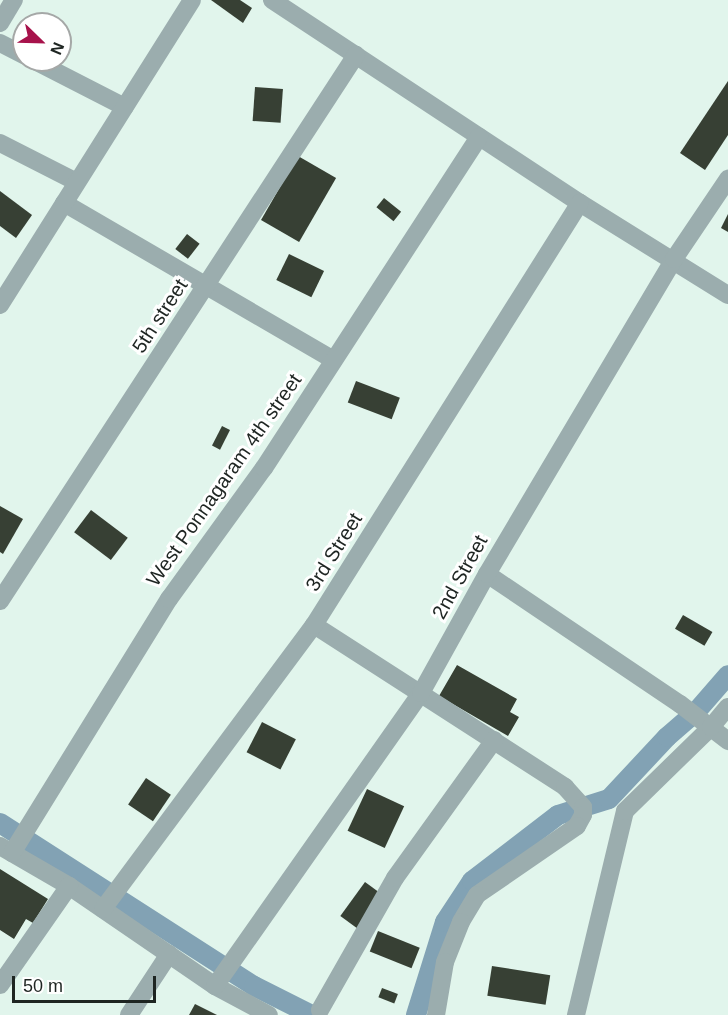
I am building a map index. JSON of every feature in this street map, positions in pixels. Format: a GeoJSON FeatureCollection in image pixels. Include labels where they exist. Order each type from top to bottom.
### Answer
{"type":"FeatureCollection","features":[{"type":"Feature","properties":{"kind":"street"},"geometry":{"type":"LineString","coordinates":[[0,23],[14,0]]}},
{"type":"Feature","properties":{"kind":"street"},"geometry":{"type":"LineString","coordinates":[[0,305],[192,0]]}},
{"type":"Feature","properties":{"kind":"street"},"geometry":{"type":"LineString","coordinates":[[272,0],[580,203],[674,259],[728,295]]}},
{"type":"Feature","properties":{"kind":"street","name":"5th street"},"geometry":{"type":"LineString","coordinates":[[0,601],[356,55]]}},
{"type":"Feature","properties":{"kind":"street"},"geometry":{"type":"LineString","coordinates":[[56,72],[125,107]]}},
{"type":"Feature","properties":{"kind":"street","name":"West Ponnagaram 4th street"},"geometry":{"type":"LineString","coordinates":[[9,849],[28,828],[169,599],[264,468],[479,136]]}},
{"type":"Feature","properties":{"kind":"street"},"geometry":{"type":"LineString","coordinates":[[0,143],[77,182]]}},
{"type":"Feature","properties":{"kind":"street","name":"2nd Street"},"geometry":{"type":"LineString","coordinates":[[217,984],[421,693],[487,574],[674,259],[728,179]]}},
{"type":"Feature","properties":{"kind":"street"},"geometry":{"type":"LineString","coordinates":[[64,203],[334,360]]}},
{"type":"Feature","properties":{"kind":"street","name":"3rd Street"},"geometry":{"type":"LineString","coordinates":[[105,906],[314,625],[580,203]]}},
{"type":"Feature","properties":{"kind":"street"},"geometry":{"type":"LineString","coordinates":[[487,574],[680,704],[728,741]]}},
{"type":"Feature","properties":{"kind":"street"},"geometry":{"type":"LineString","coordinates":[[314,625],[565,787],[583,811],[576,826],[477,895],[461,922],[445,962],[436,1015]]}},
{"type":"Feature","properties":{"kind":"street"},"geometry":{"type":"LineString","coordinates":[[576,1015],[625,811],[707,724],[728,707]]}},
{"type":"Feature","properties":{"kind":"street"},"geometry":{"type":"LineString","coordinates":[[320,1010],[395,878],[494,740]]}},
{"type":"Feature","properties":{"kind":"street"},"geometry":{"type":"LineString","coordinates":[[9,849],[105,906],[169,954],[269,1015]]}},
{"type":"Feature","properties":{"kind":"street"},"geometry":{"type":"LineString","coordinates":[[0,985],[69,886]]}},
{"type":"Feature","properties":{"kind":"street"},"geometry":{"type":"LineString","coordinates":[[129,1015],[169,954]]}},
{"type":"Feature","properties":{"kind":"building"},"geometry":{"type":"Polygon","coordinates":[[[211,0],[240,0],[252,8],[243,23],[211,0]]]}},
{"type":"Feature","properties":{"kind":"building"},"geometry":{"type":"Polygon","coordinates":[[[728,81],[728,135],[705,170],[680,153],[728,81]]]}},
{"type":"Feature","properties":{"kind":"building"},"geometry":{"type":"Polygon","coordinates":[[[255,87],[283,89],[281,123],[253,121],[255,87]]]}},
{"type":"Feature","properties":{"kind":"building"},"geometry":{"type":"Polygon","coordinates":[[[298,156],[336,178],[299,242],[261,220],[298,156]]]}},
{"type":"Feature","properties":{"kind":"building"},"geometry":{"type":"Polygon","coordinates":[[[0,191],[32,215],[16,238],[0,226],[0,191]]]}},
{"type":"Feature","properties":{"kind":"building"},"geometry":{"type":"Polygon","coordinates":[[[384,198],[401,212],[394,221],[376,207],[384,198]]]}},
{"type":"Feature","properties":{"kind":"building"},"geometry":{"type":"Polygon","coordinates":[[[728,214],[728,232],[721,228],[728,214]]]}},
{"type":"Feature","properties":{"kind":"building"},"geometry":{"type":"Polygon","coordinates":[[[187,234],[200,244],[188,259],[175,249],[187,234]]]}},
{"type":"Feature","properties":{"kind":"building"},"geometry":{"type":"Polygon","coordinates":[[[289,254],[324,271],[311,297],[276,280],[289,254]]]}},
{"type":"Feature","properties":{"kind":"building"},"geometry":{"type":"Polygon","coordinates":[[[356,381],[400,398],[392,419],[348,402],[356,381]]]}},
{"type":"Feature","properties":{"kind":"building"},"geometry":{"type":"Polygon","coordinates":[[[222,426],[230,430],[220,450],[212,446],[222,426]]]}},
{"type":"Feature","properties":{"kind":"building"},"geometry":{"type":"Polygon","coordinates":[[[0,506],[23,519],[3,554],[0,552],[0,506]]]}},
{"type":"Feature","properties":{"kind":"building"},"geometry":{"type":"Polygon","coordinates":[[[91,510],[128,538],[111,560],[74,532],[91,510]]]}},
{"type":"Feature","properties":{"kind":"building"},"geometry":{"type":"Polygon","coordinates":[[[683,615],[712,632],[704,646],[675,629],[683,615]]]}},
{"type":"Feature","properties":{"kind":"building"},"geometry":{"type":"Polygon","coordinates":[[[457,665],[517,699],[510,712],[519,717],[508,736],[439,696],[457,665]]]}},
{"type":"Feature","properties":{"kind":"building"},"geometry":{"type":"Polygon","coordinates":[[[262,722],[296,739],[280,770],[247,752],[262,722]]]}},
{"type":"Feature","properties":{"kind":"building"},"geometry":{"type":"Polygon","coordinates":[[[146,778],[171,795],[153,821],[128,805],[146,778]]]}},
{"type":"Feature","properties":{"kind":"building"},"geometry":{"type":"Polygon","coordinates":[[[367,789],[404,806],[385,848],[348,831],[367,789]]]}},
{"type":"Feature","properties":{"kind":"building"},"geometry":{"type":"Polygon","coordinates":[[[0,869],[48,899],[33,923],[26,919],[14,939],[0,930],[0,869]]]}},
{"type":"Feature","properties":{"kind":"building"},"geometry":{"type":"Polygon","coordinates":[[[365,882],[383,895],[358,929],[340,916],[365,882]]]}},
{"type":"Feature","properties":{"kind":"building"},"geometry":{"type":"Polygon","coordinates":[[[378,931],[420,948],[411,968],[370,951],[378,931]]]}},
{"type":"Feature","properties":{"kind":"building"},"geometry":{"type":"Polygon","coordinates":[[[492,966],[550,975],[546,1005],[487,996],[492,966]]]}},
{"type":"Feature","properties":{"kind":"building"},"geometry":{"type":"Polygon","coordinates":[[[382,988],[398,994],[394,1003],[378,997],[382,988]]]}},
{"type":"Feature","properties":{"kind":"building"},"geometry":{"type":"Polygon","coordinates":[[[195,1004],[217,1015],[189,1015],[195,1004]]]}},
{"type":"Feature","properties":{"kind":"waterway"},"geometry":{"type":"LineString","coordinates":[[416,1015],[445,922],[472,881],[558,815],[609,799],[667,737],[695,713],[728,675]]}},
{"type":"Feature","properties":{"kind":"waterway"},"geometry":{"type":"LineString","coordinates":[[0,823],[254,986],[312,1015]]}}]}
